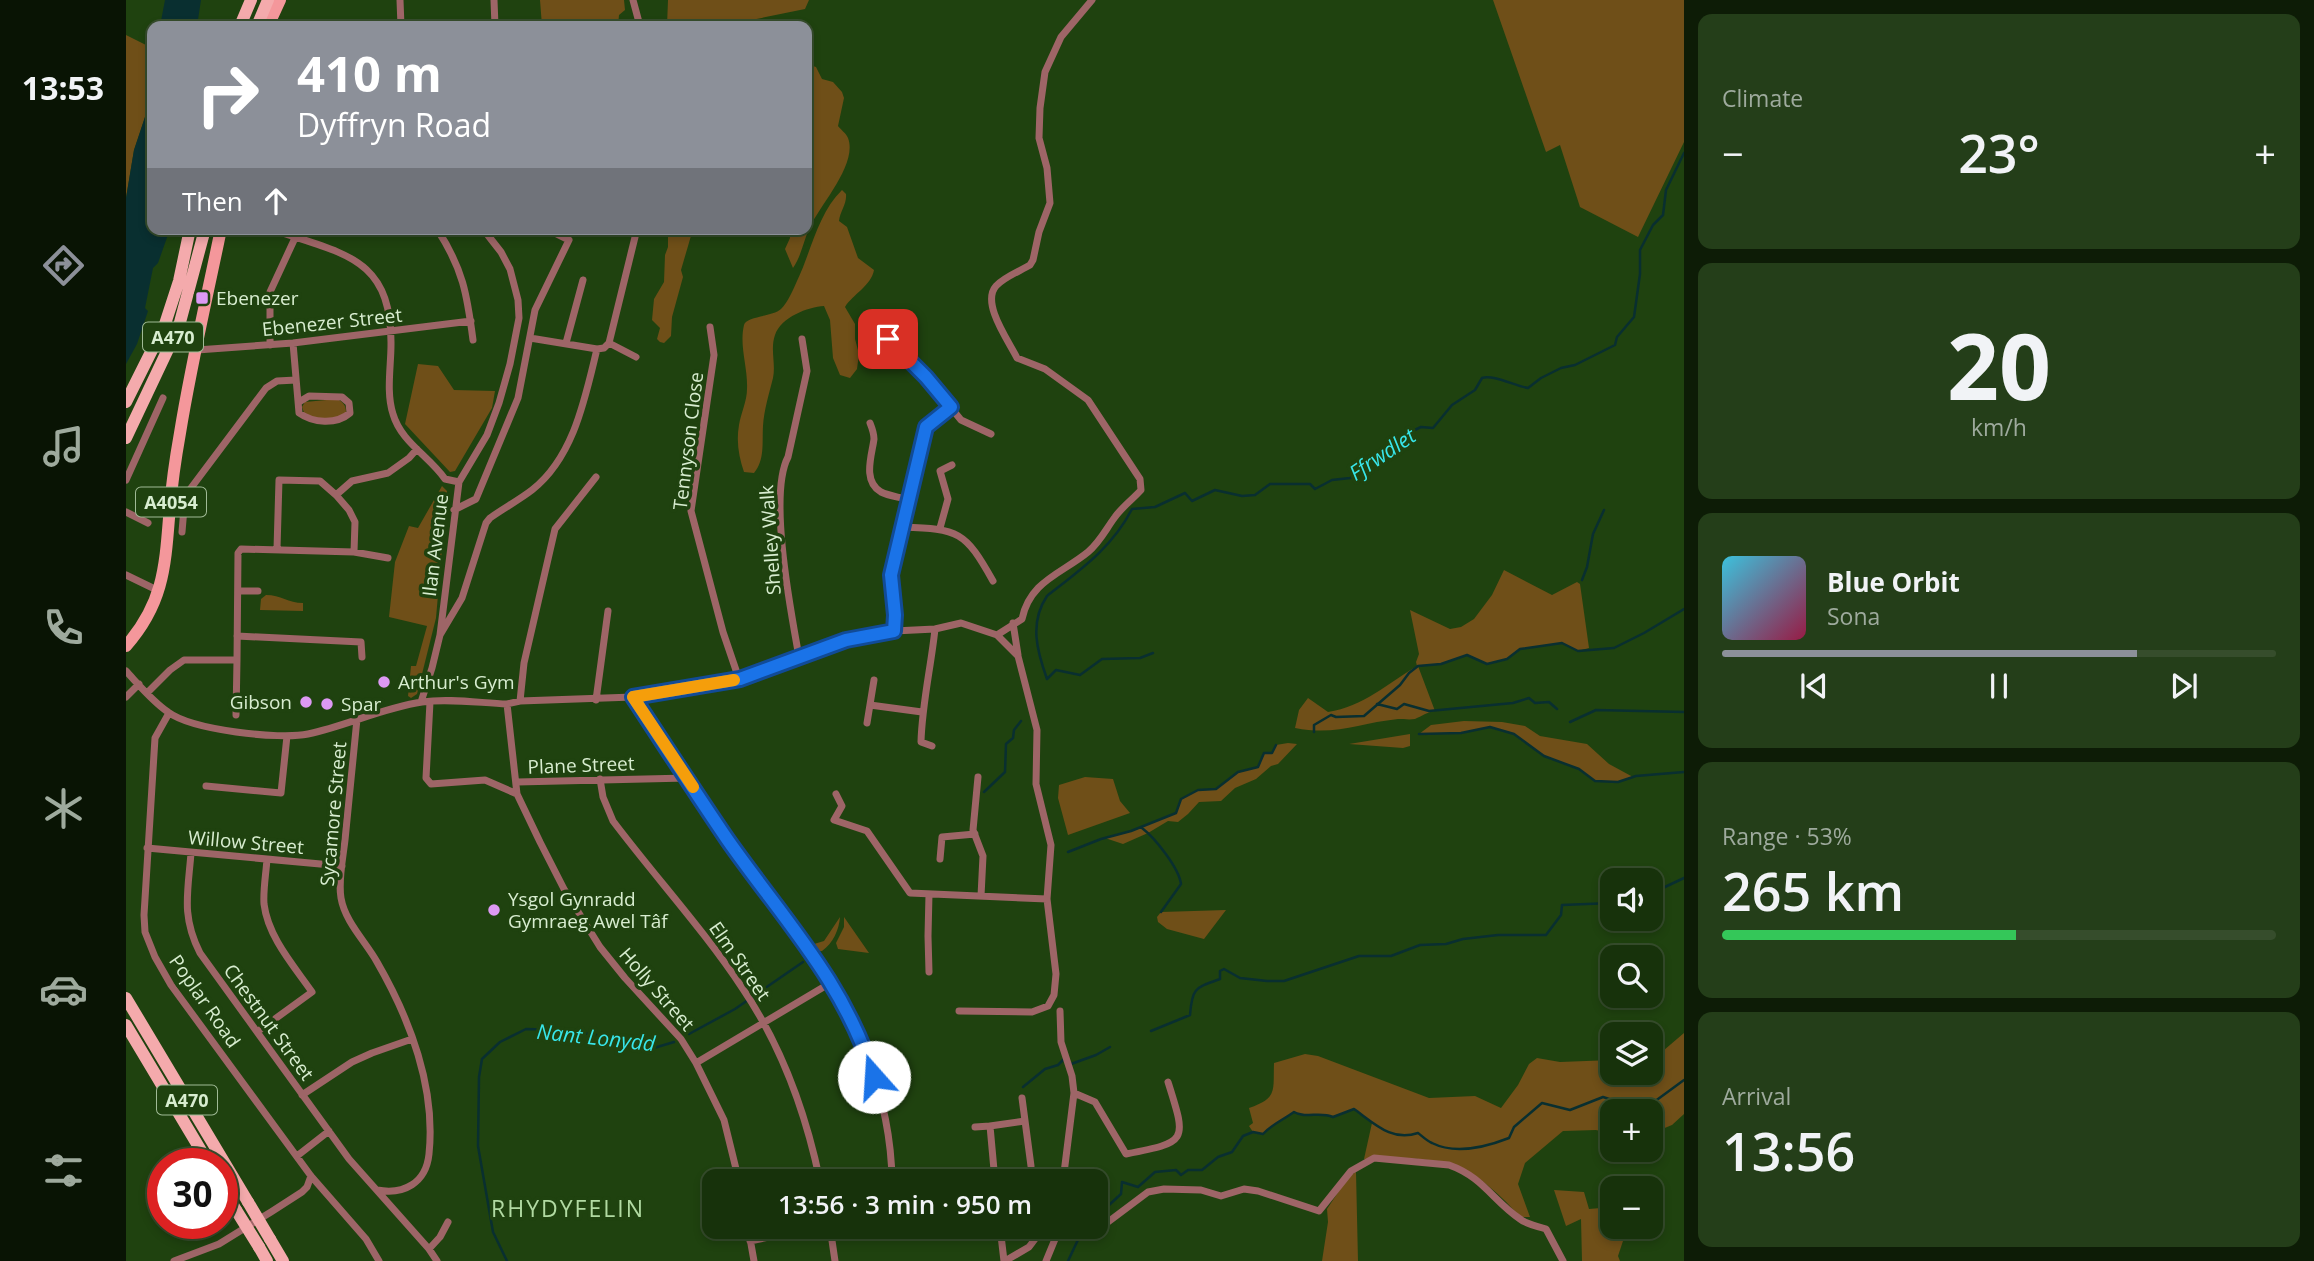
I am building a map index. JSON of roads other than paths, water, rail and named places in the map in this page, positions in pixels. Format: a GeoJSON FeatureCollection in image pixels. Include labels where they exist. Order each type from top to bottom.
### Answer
{"type":"FeatureCollection","features":[{"type":"Feature","properties":{"kind":"highway"},"geometry":{"type":"LineString","coordinates":[[242,21],[251,0]]}},
{"type":"Feature","properties":{"kind":"highway"},"geometry":{"type":"LineString","coordinates":[[259,21],[268,0]]}},
{"type":"Feature","properties":{"kind":"highway","name":"A470"},"geometry":{"type":"LineString","coordinates":[[126,402],[164,324],[179,281],[189,235]]}},
{"type":"Feature","properties":{"kind":"highway","name":"A470"},"geometry":{"type":"LineString","coordinates":[[126,438],[179,326],[203,235]]}},
{"type":"Feature","properties":{"kind":"highway","name":"A470"},"geometry":{"type":"LineString","coordinates":[[126,998],[283,1261]]}},
{"type":"Feature","properties":{"kind":"highway","name":"A470"},"geometry":{"type":"LineString","coordinates":[[126,1024],[200,1148]]}},
{"type":"Feature","properties":{"kind":"highway"},"geometry":{"type":"LineString","coordinates":[[238,1213],[267,1261]]}},
{"type":"Feature","properties":{"kind":"main road"},"geometry":{"type":"LineString","coordinates":[[270,21],[280,0]]}},
{"type":"Feature","properties":{"kind":"main road","name":"A4054"},"geometry":{"type":"LineString","coordinates":[[126,646],[146,621],[159,591],[168,550],[177,450],[220,235]]}},
{"type":"Feature","properties":{"kind":"street"},"geometry":{"type":"LineString","coordinates":[[400,0],[401,21]]}},
{"type":"Feature","properties":{"kind":"street"},"geometry":{"type":"LineString","coordinates":[[494,0],[495,21]]}},
{"type":"Feature","properties":{"kind":"street"},"geometry":{"type":"LineString","coordinates":[[632,0],[638,21]]}},
{"type":"Feature","properties":{"kind":"street"},"geometry":{"type":"LineString","coordinates":[[997,635],[1022,619],[1033,591],[1088,551],[1141,490],[1140,479],[1088,400],[1045,369],[1017,358],[991,307],[990,297],[996,285],[1030,265],[1033,260],[1049,203],[1047,168],[1040,138],[1040,108],[1045,72],[1061,37],[1092,0]]}},
{"type":"Feature","properties":{"kind":"street"},"geometry":{"type":"LineString","coordinates":[[270,345],[270,292],[295,235]]}},
{"type":"Feature","properties":{"kind":"street"},"geometry":{"type":"LineString","coordinates":[[297,235],[347,256],[370,273],[386,295],[391,331],[390,399],[393,414],[403,436],[437,468],[445,480],[459,482]]}},
{"type":"Feature","properties":{"kind":"street"},"geometry":{"type":"LineString","coordinates":[[441,235],[454,254],[464,280],[474,340]]}},
{"type":"Feature","properties":{"kind":"street","name":"Ilan Avenue"},"geometry":{"type":"LineString","coordinates":[[440,635],[459,482],[487,435],[499,403],[519,318],[518,300],[510,269],[488,235]]}},
{"type":"Feature","properties":{"kind":"street"},"geometry":{"type":"LineString","coordinates":[[454,510],[476,499],[518,398],[535,310],[569,240],[559,235]]}},
{"type":"Feature","properties":{"kind":"street"},"geometry":{"type":"LineString","coordinates":[[530,338],[604,348],[609,343],[636,235]]}},
{"type":"Feature","properties":{"kind":"street"},"geometry":{"type":"LineString","coordinates":[[566,343],[583,280]]}},
{"type":"Feature","properties":{"kind":"street","name":"Ebenezer Street"},"geometry":{"type":"LineString","coordinates":[[197,350],[293,343],[471,321]]}},
{"type":"Feature","properties":{"kind":"street","name":"Tennyson Close"},"geometry":{"type":"LineString","coordinates":[[710,327],[715,355],[691,511],[723,632],[740,679]]}},
{"type":"Feature","properties":{"kind":"street"},"geometry":{"type":"LineString","coordinates":[[896,346],[906,336]]}},
{"type":"Feature","properties":{"kind":"street","name":"Shelley Walk"},"geometry":{"type":"LineString","coordinates":[[799,657],[790,608],[779,504],[782,468],[788,457],[807,371],[802,339]]}},
{"type":"Feature","properties":{"kind":"street"},"geometry":{"type":"LineString","coordinates":[[888,339],[961,420],[991,434]]}},
{"type":"Feature","properties":{"kind":"street"},"geometry":{"type":"LineString","coordinates":[[293,343],[299,413],[308,420],[342,420],[350,413],[349,403],[342,397],[309,396],[299,402]]}},
{"type":"Feature","properties":{"kind":"street"},"geometry":{"type":"LineString","coordinates":[[609,343],[636,357]]}},
{"type":"Feature","properties":{"kind":"street"},"geometry":{"type":"LineString","coordinates":[[421,702],[440,635],[462,598],[486,523],[490,517],[532,490],[568,442],[581,411],[597,349]]}},
{"type":"Feature","properties":{"kind":"street"},"geometry":{"type":"LineString","coordinates":[[182,532],[185,496],[233,431],[270,384],[296,380]]}},
{"type":"Feature","properties":{"kind":"street"},"geometry":{"type":"LineString","coordinates":[[126,481],[163,398]]}},
{"type":"Feature","properties":{"kind":"street"},"geometry":{"type":"LineString","coordinates":[[894,631],[891,575],[926,427],[951,407]]}},
{"type":"Feature","properties":{"kind":"street"},"geometry":{"type":"LineString","coordinates":[[870,423],[874,436],[869,457],[874,485],[881,492],[909,500]]}},
{"type":"Feature","properties":{"kind":"street"},"geometry":{"type":"LineString","coordinates":[[336,495],[352,481],[388,473],[417,449]]}},
{"type":"Feature","properties":{"kind":"street"},"geometry":{"type":"LineString","coordinates":[[940,528],[948,499],[940,471],[952,465]]}},
{"type":"Feature","properties":{"kind":"street"},"geometry":{"type":"LineString","coordinates":[[520,701],[524,663],[555,529],[596,477]]}},
{"type":"Feature","properties":{"kind":"street"},"geometry":{"type":"LineString","coordinates":[[277,549],[279,480],[320,481],[353,516],[356,529],[354,552]]}},
{"type":"Feature","properties":{"kind":"street"},"geometry":{"type":"LineString","coordinates":[[126,513],[148,523]]}},
{"type":"Feature","properties":{"kind":"street"},"geometry":{"type":"LineString","coordinates":[[902,527],[940,528],[959,536],[974,548],[992,578],[997,569]]}},
{"type":"Feature","properties":{"kind":"street"},"geometry":{"type":"LineString","coordinates":[[236,715],[238,553],[241,549],[354,552],[388,558]]}},
{"type":"Feature","properties":{"kind":"street"},"geometry":{"type":"LineString","coordinates":[[126,575],[159,591]]}},
{"type":"Feature","properties":{"kind":"street"},"geometry":{"type":"LineString","coordinates":[[238,591],[258,591]]}},
{"type":"Feature","properties":{"kind":"street"},"geometry":{"type":"LineString","coordinates":[[596,700],[608,611]]}},
{"type":"Feature","properties":{"kind":"street"},"geometry":{"type":"LineString","coordinates":[[126,671],[169,713],[185,722],[211,728],[287,736],[308,734],[421,702],[507,704],[520,701],[633,697],[740,679],[846,640],[894,631],[935,629],[961,623],[997,635],[1018,656]]}},
{"type":"Feature","properties":{"kind":"street"},"geometry":{"type":"LineString","coordinates":[[960,1011],[1032,1012],[1048,1006],[1054,995],[1056,974],[1047,899],[1051,845],[1036,784],[1037,730],[1018,656],[1013,623]]}},
{"type":"Feature","properties":{"kind":"street"},"geometry":{"type":"LineString","coordinates":[[932,746],[921,742],[922,712],[935,629]]}},
{"type":"Feature","properties":{"kind":"street"},"geometry":{"type":"LineString","coordinates":[[237,636],[361,642],[362,657]]}},
{"type":"Feature","properties":{"kind":"street"},"geometry":{"type":"LineString","coordinates":[[148,693],[184,660],[237,660]]}},
{"type":"Feature","properties":{"kind":"street"},"geometry":{"type":"LineString","coordinates":[[867,723],[874,681]]}},
{"type":"Feature","properties":{"kind":"street"},"geometry":{"type":"LineString","coordinates":[[126,697],[139,684]]}},
{"type":"Feature","properties":{"kind":"street"},"geometry":{"type":"LineString","coordinates":[[633,697],[727,838],[832,982],[859,1034],[872,1072],[886,1122],[891,1169]]}},
{"type":"Feature","properties":{"kind":"street"},"geometry":{"type":"LineString","coordinates":[[430,702],[425,778],[431,784],[485,780],[517,794]]}},
{"type":"Feature","properties":{"kind":"street","name":"Holly Street"},"geometry":{"type":"LineString","coordinates":[[507,704],[517,794],[564,889],[600,947],[681,1039],[696,1063],[724,1120],[736,1169]]}},
{"type":"Feature","properties":{"kind":"street"},"geometry":{"type":"LineString","coordinates":[[870,705],[922,712]]}},
{"type":"Feature","properties":{"kind":"street","name":"Poplar Road"},"geometry":{"type":"LineString","coordinates":[[169,713],[155,738],[147,848],[145,932],[171,985],[311,1176],[366,1239],[379,1261]]}},
{"type":"Feature","properties":{"kind":"street","name":"Sycamore Street"},"geometry":{"type":"LineString","coordinates":[[358,719],[340,891],[345,911],[394,993],[412,1039],[424,1081],[431,1133],[428,1165],[421,1179],[396,1192],[377,1191]]}},
{"type":"Feature","properties":{"kind":"street"},"geometry":{"type":"LineString","coordinates":[[206,786],[281,793],[287,736]]}},
{"type":"Feature","properties":{"kind":"street"},"geometry":{"type":"LineString","coordinates":[[978,777],[973,830],[984,856],[981,896]]}},
{"type":"Feature","properties":{"kind":"street","name":"Plane Street"},"geometry":{"type":"LineString","coordinates":[[517,782],[687,778]]}},
{"type":"Feature","properties":{"kind":"street","name":"Elm Street"},"geometry":{"type":"LineString","coordinates":[[600,779],[603,796],[613,821],[715,949],[752,1004],[793,1087],[817,1169]]}},
{"type":"Feature","properties":{"kind":"street"},"geometry":{"type":"LineString","coordinates":[[836,794],[842,806],[834,820],[867,831],[910,893],[1047,899]]}},
{"type":"Feature","properties":{"kind":"street"},"geometry":{"type":"LineString","coordinates":[[940,859],[942,837],[975,834]]}},
{"type":"Feature","properties":{"kind":"street","name":"Willow Street"},"geometry":{"type":"LineString","coordinates":[[147,848],[342,866]]}},
{"type":"Feature","properties":{"kind":"street","name":"Chestnut Street"},"geometry":{"type":"LineString","coordinates":[[191,853],[187,921],[201,953],[349,1159],[437,1261]]}},
{"type":"Feature","properties":{"kind":"street"},"geometry":{"type":"LineString","coordinates":[[257,1032],[312,992],[281,946],[267,919],[264,902],[267,859]]}},
{"type":"Feature","properties":{"kind":"street"},"geometry":{"type":"LineString","coordinates":[[929,894],[929,972]]}},
{"type":"Feature","properties":{"kind":"street"},"geometry":{"type":"LineString","coordinates":[[696,1063],[832,982]]}},
{"type":"Feature","properties":{"kind":"street"},"geometry":{"type":"LineString","coordinates":[[1060,1011],[1060,1042],[1072,1076],[1074,1093],[1064,1169]]}},
{"type":"Feature","properties":{"kind":"street"},"geometry":{"type":"LineString","coordinates":[[302,1095],[352,1062],[412,1039]]}},
{"type":"Feature","properties":{"kind":"street"},"geometry":{"type":"LineString","coordinates":[[1074,1093],[1095,1102],[1126,1154],[1164,1146],[1173,1142],[1180,1133],[1181,1123],[1168,1082]]}},
{"type":"Feature","properties":{"kind":"street"},"geometry":{"type":"LineString","coordinates":[[1022,1098],[1031,1166]]}},
{"type":"Feature","properties":{"kind":"street"},"geometry":{"type":"LineString","coordinates":[[975,1127],[1025,1121]]}},
{"type":"Feature","properties":{"kind":"street"},"geometry":{"type":"LineString","coordinates":[[989,1126],[994,1169]]}},
{"type":"Feature","properties":{"kind":"street"},"geometry":{"type":"LineString","coordinates":[[297,1156],[329,1131]]}},
{"type":"Feature","properties":{"kind":"street"},"geometry":{"type":"LineString","coordinates":[[1108,1222],[1148,1192],[1164,1189],[1201,1190],[1221,1196],[1244,1189],[1319,1211],[1351,1171],[1374,1158],[1461,1169],[1485,1185],[1523,1222],[1546,1229],[1563,1261]]}},
{"type":"Feature","properties":{"kind":"street"},"geometry":{"type":"LineString","coordinates":[[174,1261],[219,1244],[271,1212],[302,1192],[311,1176]]}},
{"type":"Feature","properties":{"kind":"street"},"geometry":{"type":"LineString","coordinates":[[429,1249],[448,1222]]}},
{"type":"Feature","properties":{"kind":"street"},"geometry":{"type":"LineString","coordinates":[[754,1261],[750,1241],[760,1239]]}},
{"type":"Feature","properties":{"kind":"street"},"geometry":{"type":"LineString","coordinates":[[832,1239],[835,1261]]}},
{"type":"Feature","properties":{"kind":"street"},"geometry":{"type":"LineString","coordinates":[[1002,1239],[1005,1261],[1029,1247],[1035,1239]]}},
{"type":"Feature","properties":{"kind":"street"},"geometry":{"type":"LineString","coordinates":[[1046,1261],[1056,1239]]}},
{"type":"Feature","properties":{"kind":"water"},"geometry":{"type":"Polygon","coordinates":[[[165,0],[201,0],[198,21],[161,21],[165,0]]]}},
{"type":"Feature","properties":{"kind":"water"},"geometry":{"type":"Polygon","coordinates":[[[147,105],[147,235],[168,235],[158,263],[153,268],[145,308],[148,311],[137,344],[126,364],[126,198],[134,150],[147,105]]]}},
{"type":"Feature","properties":{"kind":"waterway","name":"Ffrwdlet"},"geometry":{"type":"LineString","coordinates":[[1153,653],[1140,658],[1102,659],[1080,675],[1056,670],[1047,679],[1040,658],[1036,627],[1041,606],[1047,596],[1105,547],[1132,509],[1155,507],[1185,493],[1192,501],[1215,490],[1242,496],[1255,495],[1270,484],[1310,484],[1315,489],[1332,480],[1350,478],[1364,472],[1388,449],[1394,447],[1396,439],[1421,427],[1433,428],[1452,405],[1475,390],[1482,378],[1498,379],[1528,388],[1561,368],[1575,365],[1615,345],[1617,337],[1634,317],[1640,274],[1640,250],[1653,225],[1663,215],[1666,190],[1684,153]]}},
{"type":"Feature","properties":{"kind":"waterway"},"geometry":{"type":"LineString","coordinates":[[1582,580],[1593,534],[1604,510]]}},
{"type":"Feature","properties":{"kind":"waterway"},"geometry":{"type":"LineString","coordinates":[[1314,732],[1314,725],[1331,715],[1364,716],[1418,666],[1441,664],[1467,655],[1487,664],[1507,659],[1520,649],[1562,643],[1578,651],[1614,648],[1684,609]]}},
{"type":"Feature","properties":{"kind":"waterway","name":"Nant Lonydd"},"geometry":{"type":"LineString","coordinates":[[1377,704],[1397,709],[1404,704],[1429,711],[1513,703],[1529,698],[1535,703],[1549,702],[1557,709]]}},
{"type":"Feature","properties":{"kind":"waterway"},"geometry":{"type":"LineString","coordinates":[[1570,722],[1596,710],[1684,712]]}},
{"type":"Feature","properties":{"kind":"waterway","name":"Ffrwdlet"},"geometry":{"type":"LineString","coordinates":[[984,792],[1005,772],[1006,744],[1013,738],[1014,730],[1021,721]]}},
{"type":"Feature","properties":{"kind":"waterway"},"geometry":{"type":"LineString","coordinates":[[1419,734],[1461,733],[1490,727],[1514,734],[1544,756],[1579,769],[1595,781],[1618,782],[1636,776],[1684,772]]}},
{"type":"Feature","properties":{"kind":"waterway"},"geometry":{"type":"LineString","coordinates":[[1068,852],[1176,813],[1181,799],[1198,790],[1216,789],[1238,772],[1258,767],[1264,753],[1272,753],[1276,745]]}},
{"type":"Feature","properties":{"kind":"waterway"},"geometry":{"type":"LineString","coordinates":[[1142,828],[1166,854],[1181,884],[1161,912]]}},
{"type":"Feature","properties":{"kind":"waterway"},"geometry":{"type":"LineString","coordinates":[[1663,888],[1684,878]]}},
{"type":"Feature","properties":{"kind":"waterway"},"geometry":{"type":"LineString","coordinates":[[1151,1031],[1190,1015],[1196,990],[1220,979],[1220,971],[1224,969],[1240,978],[1284,981],[1359,956],[1391,956],[1420,945],[1446,944],[1498,935],[1546,935],[1561,915],[1562,905],[1600,903]]}},
{"type":"Feature","properties":{"kind":"waterway","name":"Nant Lonydd"},"geometry":{"type":"LineString","coordinates":[[689,1034],[735,1009],[803,962]]}},
{"type":"Feature","properties":{"kind":"waterway","name":"Nant Lonydd"},"geometry":{"type":"LineString","coordinates":[[507,1261],[493,1232],[478,1146],[479,1077],[482,1059],[500,1042],[526,1029],[563,1030],[616,1038],[654,1048],[674,1042]]}},
{"type":"Feature","properties":{"kind":"waterway"},"geometry":{"type":"LineString","coordinates":[[1071,1064],[1110,1047]]}},
{"type":"Feature","properties":{"kind":"waterway"},"geometry":{"type":"LineString","coordinates":[[1023,1087],[1045,1069],[1058,1065],[1064,1059]]}},
{"type":"Feature","properties":{"kind":"waterway"},"geometry":{"type":"LineString","coordinates":[[1108,1206],[1121,1194],[1122,1182],[1138,1187],[1155,1172],[1176,1170],[1181,1175],[1188,1170],[1202,1170],[1218,1157],[1232,1152],[1243,1136],[1253,1132],[1263,1134],[1294,1112],[1333,1117],[1354,1109],[1392,1133],[1418,1133],[1441,1147],[1461,1149],[1509,1138],[1514,1127],[1542,1103],[1570,1110],[1603,1097],[1643,1110],[1684,1080]]}},
{"type":"Feature","properties":{"kind":"waterway"},"geometry":{"type":"LineString","coordinates":[[1068,1261],[1078,1239]]}},
{"type":"Feature","properties":{"kind":"place","name":"Ebenezer"},"geometry":{"type":"Point","coordinates":[202,298]}},
{"type":"Feature","properties":{"kind":"place","name":"Arthur's Gym"},"geometry":{"type":"Point","coordinates":[384,682]}},
{"type":"Feature","properties":{"kind":"place","name":"Gibson"},"geometry":{"type":"Point","coordinates":[306,702]}},
{"type":"Feature","properties":{"kind":"place","name":"Spar"},"geometry":{"type":"Point","coordinates":[327,704]}},
{"type":"Feature","properties":{"kind":"place","name":"Ysgol Gynradd Gymraeg Awel Tâf"},"geometry":{"type":"Point","coordinates":[494,910]}},
{"type":"Feature","properties":{"kind":"district","name":"RHYDYFELIN"},"geometry":{"type":"Point","coordinates":[568,1208]}}]}
